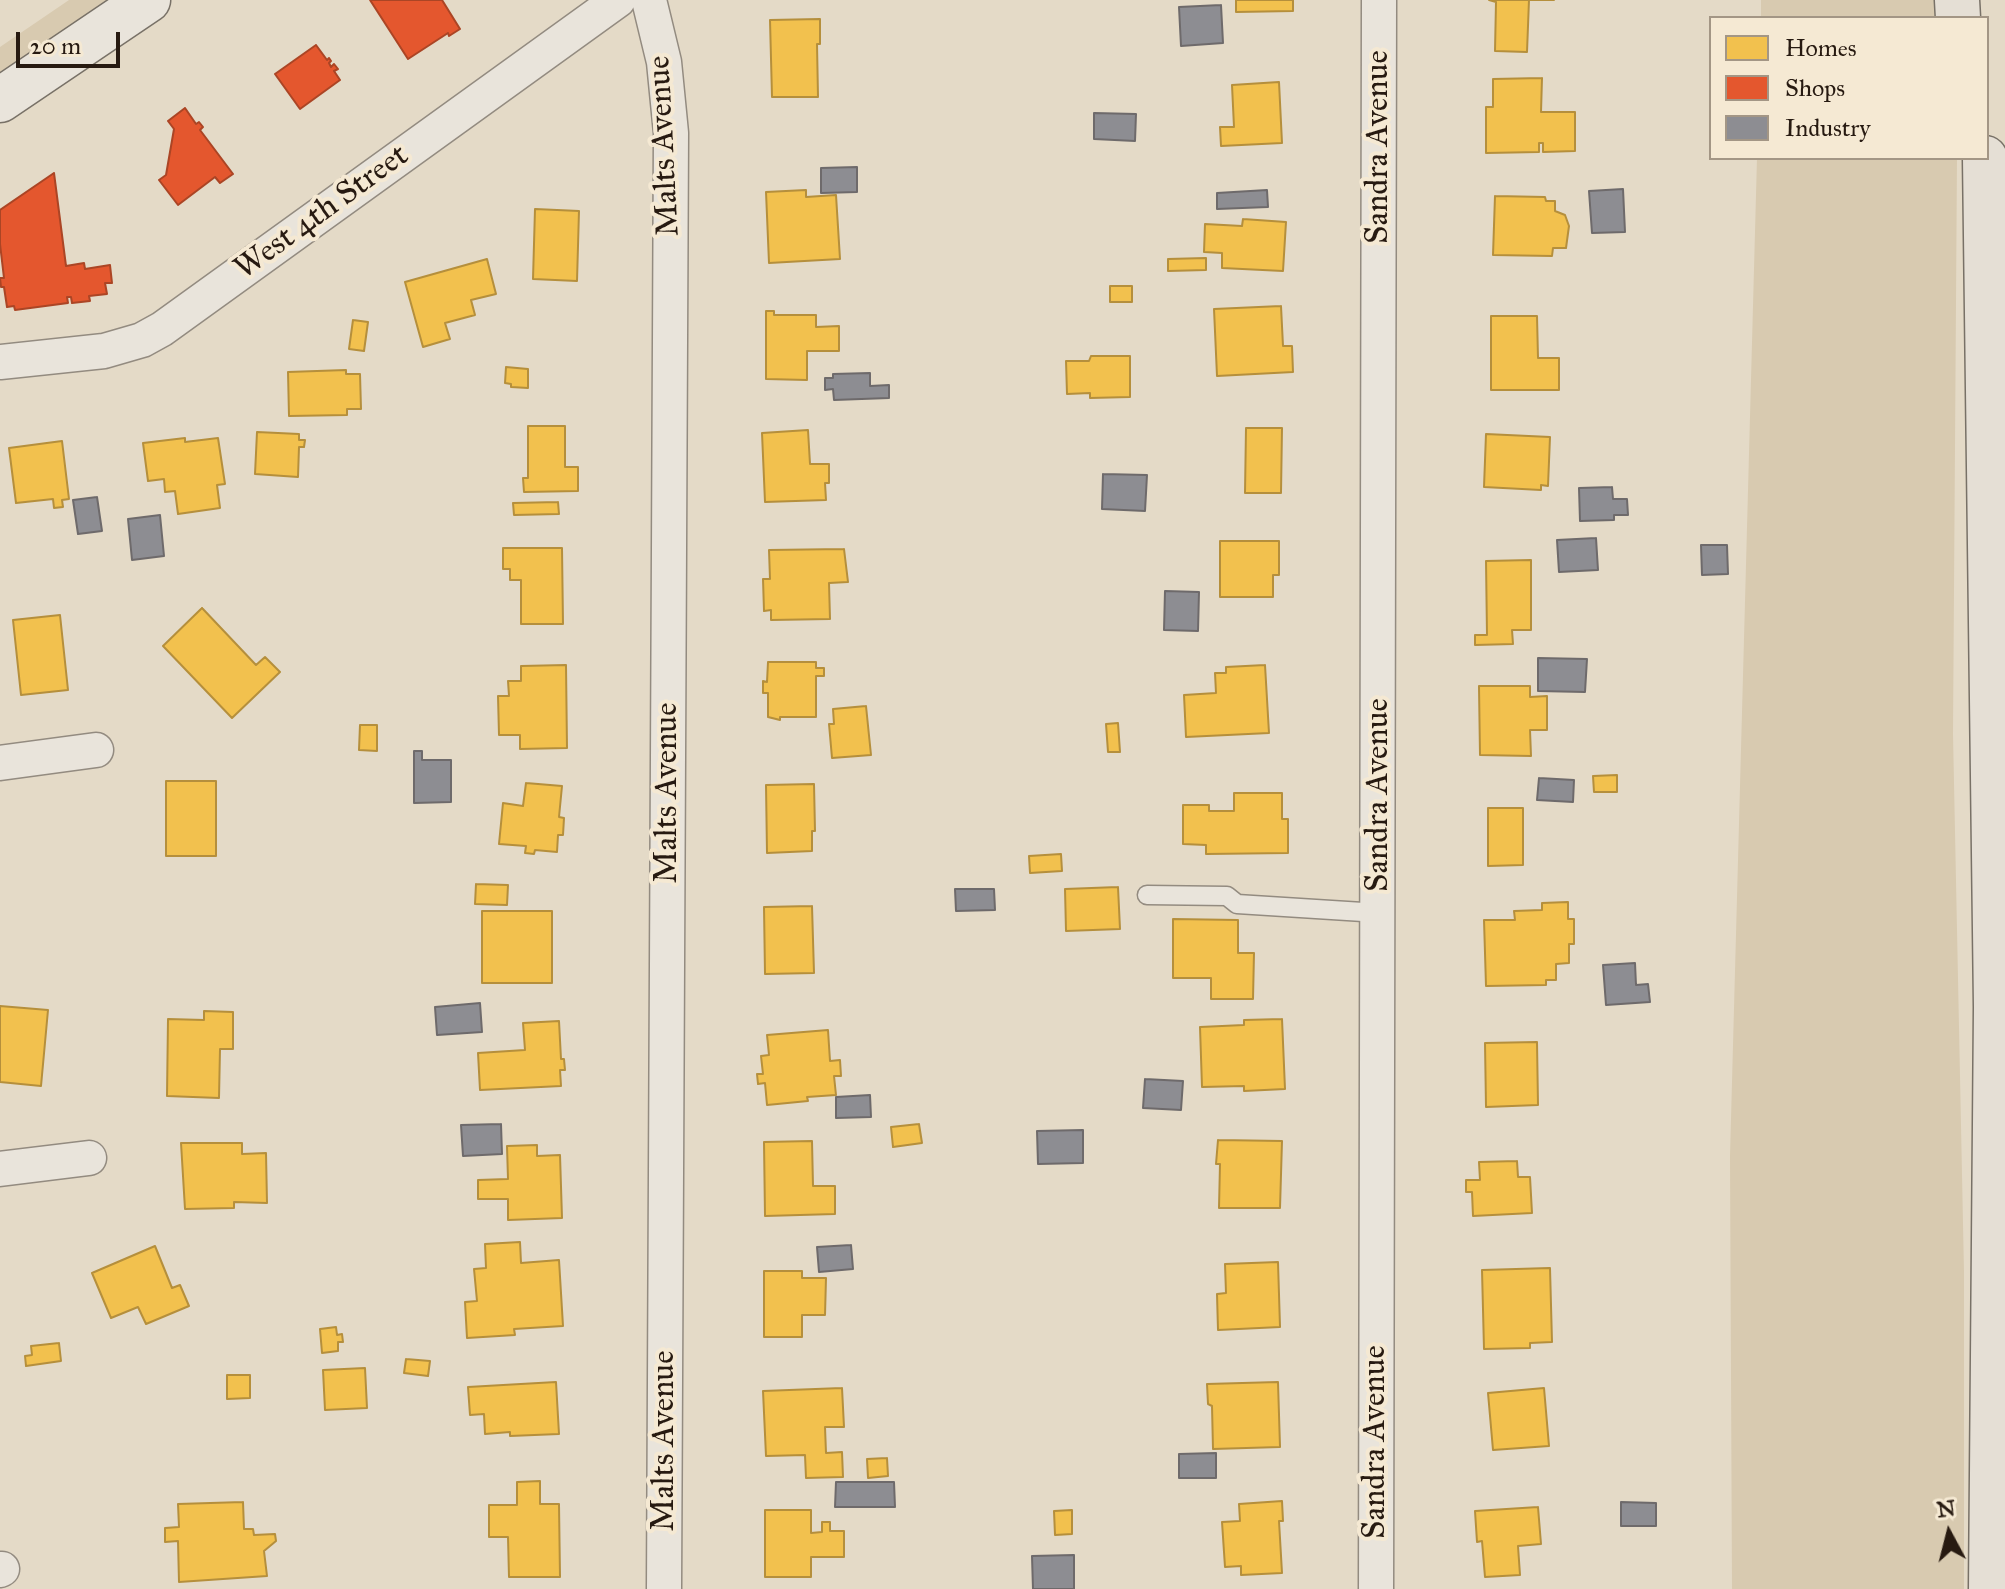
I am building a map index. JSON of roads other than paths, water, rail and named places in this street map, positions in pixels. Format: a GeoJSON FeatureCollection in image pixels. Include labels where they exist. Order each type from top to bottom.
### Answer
{"type":"FeatureCollection","features":[{"type":"Feature","properties":{"kind":"highway"},"geometry":{"type":"LineString","coordinates":[[1984,170],[1996,991],[1991,1589]]}},
{"type":"Feature","properties":{"kind":"main road"},"geometry":{"type":"LineString","coordinates":[[0,100],[148,0]]}},
{"type":"Feature","properties":{"kind":"street","name":"West 4th Street"},"geometry":{"type":"LineString","coordinates":[[0,362],[104,351],[142,340],[162,329],[618,0]]}},
{"type":"Feature","properties":{"kind":"street","name":"Malts Avenue"},"geometry":{"type":"LineString","coordinates":[[649,0],[664,62],[671,133],[664,1589]]}},
{"type":"Feature","properties":{"kind":"street","name":"Sandra Avenue"},"geometry":{"type":"LineString","coordinates":[[1376,1589],[1379,0]]}},
{"type":"Feature","properties":{"kind":"street"},"geometry":{"type":"LineString","coordinates":[[0,763],[96,750]]}},
{"type":"Feature","properties":{"kind":"street"},"geometry":{"type":"LineString","coordinates":[[0,1169],[89,1158]]}},
{"type":"Feature","properties":{"kind":"lane"},"geometry":{"type":"LineString","coordinates":[[1147,895],[1227,896],[1237,904],[1379,913]]}}]}
